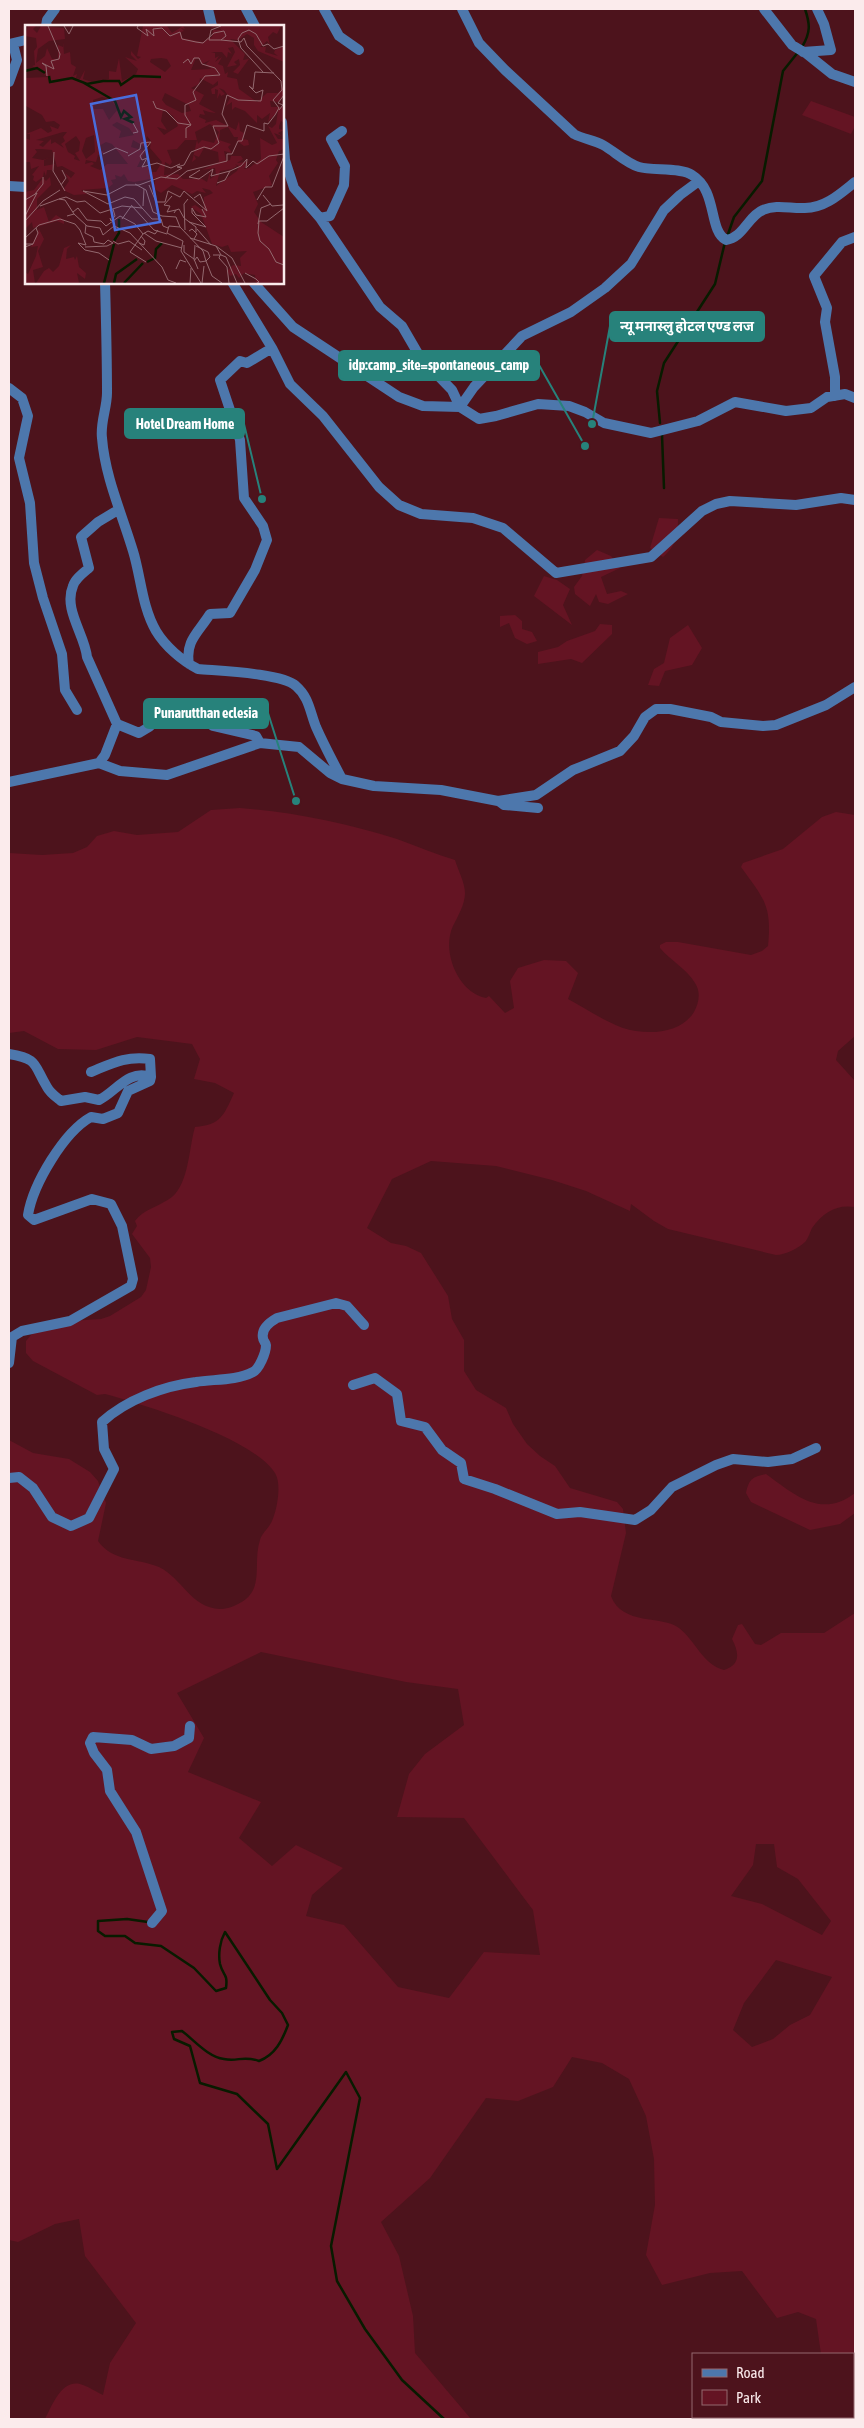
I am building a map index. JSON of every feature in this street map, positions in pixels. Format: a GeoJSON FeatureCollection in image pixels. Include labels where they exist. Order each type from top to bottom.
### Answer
{"type":"FeatureCollection","features":[{"type":"Feature","properties":{"kind":"street"},"geometry":{"type":"LineString","coordinates":[[46,25],[47,20],[55,9]]}},
{"type":"Feature","properties":{"kind":"street"},"geometry":{"type":"LineString","coordinates":[[208,9],[212,25]]}},
{"type":"Feature","properties":{"kind":"street"},"geometry":{"type":"LineString","coordinates":[[246,9],[254,25]]}},
{"type":"Feature","properties":{"kind":"street"},"geometry":{"type":"LineString","coordinates":[[324,9],[339,36],[359,50]]}},
{"type":"Feature","properties":{"kind":"street"},"geometry":{"type":"LineString","coordinates":[[462,9],[479,43],[505,70],[574,134],[585,140],[600,143],[638,167],[690,173],[700,181],[707,191],[714,210],[717,231],[720,237],[726,240],[736,237],[750,220],[763,210],[782,206],[807,208],[824,205],[855,182]]}},
{"type":"Feature","properties":{"kind":"street"},"geometry":{"type":"LineString","coordinates":[[764,9],[792,45],[832,74],[855,82]]}},
{"type":"Feature","properties":{"kind":"street"},"geometry":{"type":"LineString","coordinates":[[804,52],[830,50],[824,24],[817,9]]}},
{"type":"Feature","properties":{"kind":"street"},"geometry":{"type":"LineString","coordinates":[[9,82],[17,60],[11,44],[25,40]]}},
{"type":"Feature","properties":{"kind":"street"},"geometry":{"type":"LineString","coordinates":[[320,218],[330,216],[344,185],[346,166],[331,139],[342,131]]}},
{"type":"Feature","properties":{"kind":"street"},"geometry":{"type":"LineString","coordinates":[[284,147],[285,160],[294,188],[320,218],[380,307],[402,326],[420,357],[452,390],[460,407]]}},
{"type":"Feature","properties":{"kind":"street"},"geometry":{"type":"LineString","coordinates":[[460,407],[474,388],[522,336],[571,312],[605,288],[631,264],[664,210],[680,194],[700,181]]}},
{"type":"Feature","properties":{"kind":"street"},"geometry":{"type":"LineString","coordinates":[[9,186],[25,187]]}},
{"type":"Feature","properties":{"kind":"street"},"geometry":{"type":"LineString","coordinates":[[835,396],[832,352],[825,322],[827,308],[814,276],[842,242],[855,237]]}},
{"type":"Feature","properties":{"kind":"street"},"geometry":{"type":"LineString","coordinates":[[106,284],[107,394],[101,436],[118,510],[133,552],[145,604],[156,630],[166,644],[189,664],[198,669],[258,675],[286,680],[295,685],[310,706],[316,725],[342,779]]}},
{"type":"Feature","properties":{"kind":"street"},"geometry":{"type":"LineString","coordinates":[[233,284],[272,348],[290,384],[323,416],[379,487],[399,505],[421,514],[473,518],[503,528],[556,572],[651,557],[702,510],[716,504],[730,501],[796,505],[841,498],[855,500]]}},
{"type":"Feature","properties":{"kind":"street"},"geometry":{"type":"LineString","coordinates":[[255,284],[293,327],[399,397],[423,406],[460,407],[479,419],[538,404],[569,406],[586,412],[604,423],[651,433],[698,421],[735,402],[786,410],[811,408],[827,397],[845,394],[855,398]]}},
{"type":"Feature","properties":{"kind":"street"},"geometry":{"type":"LineString","coordinates":[[189,664],[187,652],[190,642],[210,614],[230,613],[255,570],[267,540],[262,526],[244,498],[240,440],[220,380],[240,361],[247,363],[272,348]]}},
{"type":"Feature","properties":{"kind":"street"},"geometry":{"type":"LineString","coordinates":[[9,388],[22,398],[28,416],[19,458],[30,503],[34,563],[43,598],[62,654],[65,690],[77,710]]}},
{"type":"Feature","properties":{"kind":"street"},"geometry":{"type":"LineString","coordinates":[[98,763],[105,755],[116,724],[87,657],[86,647],[76,625],[70,598],[73,584],[89,568],[81,537],[98,522],[118,510]]}},
{"type":"Feature","properties":{"kind":"street"},"geometry":{"type":"LineString","coordinates":[[9,782],[98,763],[120,771],[167,775],[260,743],[299,747],[330,773],[342,779],[374,786],[441,790],[498,801],[536,795],[573,770],[620,751],[634,736],[645,717],[656,709],[670,709],[721,722],[769,726],[826,705],[855,687]]}},
{"type":"Feature","properties":{"kind":"street"},"geometry":{"type":"LineString","coordinates":[[116,724],[139,733],[149,727],[173,705],[195,713],[213,726],[256,736],[260,743]]}},
{"type":"Feature","properties":{"kind":"street"},"geometry":{"type":"LineString","coordinates":[[498,801],[504,805],[538,808]]}},
{"type":"Feature","properties":{"kind":"street"},"geometry":{"type":"LineString","coordinates":[[9,1054],[25,1057],[37,1065],[48,1090],[61,1101],[86,1097],[99,1100],[126,1079],[135,1076],[151,1077]]}},
{"type":"Feature","properties":{"kind":"street"},"geometry":{"type":"LineString","coordinates":[[9,1362],[12,1337],[22,1331],[70,1321],[131,1286],[134,1279],[122,1226],[111,1204],[92,1199],[34,1220],[28,1215],[32,1197],[71,1132],[92,1117],[102,1119],[118,1113],[128,1091],[150,1081],[150,1059],[134,1057],[91,1072]]}},
{"type":"Feature","properties":{"kind":"street"},"geometry":{"type":"LineString","coordinates":[[9,1478],[19,1477],[33,1488],[52,1517],[71,1526],[89,1518],[114,1469],[104,1449],[102,1422],[111,1414],[163,1388],[237,1377],[254,1372],[262,1360],[266,1345],[262,1338],[263,1331],[268,1323],[277,1318],[336,1303],[347,1306],[364,1325]]}},
{"type":"Feature","properties":{"kind":"street"},"geometry":{"type":"LineString","coordinates":[[353,1385],[375,1378],[397,1394],[402,1421],[425,1427],[442,1450],[461,1463],[464,1479],[495,1489],[557,1514],[580,1512],[635,1520],[651,1510],[672,1486],[716,1464],[733,1459],[768,1462],[792,1460],[816,1448]]}},
{"type":"Feature","properties":{"kind":"street"},"geometry":{"type":"LineString","coordinates":[[152,1923],[162,1911],[136,1832],[110,1792],[107,1770],[94,1753],[90,1743],[93,1737],[132,1740],[151,1749],[174,1746],[189,1738],[190,1726]]}},
{"type":"Feature","properties":{"kind":"green space"},"geometry":{"type":"Polygon","coordinates":[[[811,101],[855,117],[855,126],[851,134],[802,115],[811,101]]]}},
{"type":"Feature","properties":{"kind":"green space"},"geometry":{"type":"Polygon","coordinates":[[[659,518],[678,519],[675,540],[671,549],[663,557],[650,548],[659,518]]]}},
{"type":"Feature","properties":{"kind":"green space"},"geometry":{"type":"Polygon","coordinates":[[[597,550],[611,556],[620,568],[601,577],[607,594],[621,591],[628,594],[608,604],[599,602],[596,594],[590,606],[575,594],[574,587],[582,576],[585,560],[597,550]]]}},
{"type":"Feature","properties":{"kind":"green space"},"geometry":{"type":"Polygon","coordinates":[[[544,576],[557,580],[570,589],[563,605],[572,625],[534,596],[544,576]]]}},
{"type":"Feature","properties":{"kind":"green space"},"geometry":{"type":"Polygon","coordinates":[[[515,615],[522,621],[522,629],[532,632],[537,641],[527,644],[515,638],[509,623],[500,627],[500,616],[515,615]]]}},
{"type":"Feature","properties":{"kind":"green space"},"geometry":{"type":"Polygon","coordinates":[[[600,624],[612,625],[612,634],[582,663],[571,659],[538,664],[538,652],[558,647],[567,641],[595,631],[600,624]]]}},
{"type":"Feature","properties":{"kind":"green space"},"geometry":{"type":"Polygon","coordinates":[[[688,625],[702,648],[692,665],[665,671],[659,686],[648,685],[654,669],[664,663],[670,638],[688,625]]]}},
{"type":"Feature","properties":{"kind":"green space"},"geometry":{"type":"Polygon","coordinates":[[[240,808],[280,812],[339,823],[378,833],[455,860],[463,881],[465,897],[463,906],[453,926],[449,947],[454,969],[467,988],[486,998],[489,996],[505,1013],[514,1008],[510,981],[518,968],[544,960],[566,961],[578,973],[568,999],[623,1028],[651,1032],[671,1029],[688,1020],[696,1009],[699,998],[697,986],[692,978],[664,953],[660,945],[666,942],[678,942],[751,955],[762,951],[768,946],[769,921],[767,911],[761,895],[741,867],[743,863],[783,849],[822,817],[836,812],[855,815],[855,1036],[838,1051],[836,1060],[855,1081],[855,1207],[848,1206],[831,1210],[816,1222],[806,1241],[796,1249],[776,1255],[668,1229],[631,1204],[630,1211],[586,1191],[552,1180],[496,1166],[431,1161],[392,1179],[367,1228],[391,1243],[406,1246],[421,1253],[448,1296],[452,1319],[464,1340],[464,1371],[476,1390],[506,1408],[513,1424],[527,1444],[555,1466],[570,1488],[617,1502],[623,1509],[626,1533],[611,1596],[616,1605],[624,1612],[633,1616],[672,1624],[679,1628],[710,1663],[724,1670],[730,1668],[737,1658],[732,1639],[738,1625],[742,1624],[755,1644],[761,1645],[781,1633],[824,1633],[855,1613],[855,2419],[827,2419],[854,2418],[854,2353],[821,2353],[816,2319],[798,2312],[777,2318],[742,2271],[710,2273],[662,2285],[646,2255],[655,2205],[654,2159],[646,2116],[629,2079],[602,2063],[572,2057],[553,2087],[518,2101],[486,2098],[430,2178],[381,2222],[399,2256],[413,2316],[415,2353],[471,2419],[45,2419],[58,2395],[68,2386],[80,2384],[103,2395],[110,2363],[136,2323],[85,2256],[79,2219],[55,2224],[18,2242],[9,2240],[9,1440],[33,1453],[69,1459],[90,1472],[98,1481],[106,1503],[98,1541],[104,1548],[118,1556],[159,1567],[174,1578],[201,1604],[222,1609],[234,1606],[247,1599],[252,1592],[255,1584],[260,1540],[274,1516],[278,1484],[275,1473],[263,1460],[245,1447],[171,1415],[105,1394],[97,1395],[33,1361],[26,1353],[26,1341],[36,1329],[70,1321],[101,1319],[110,1316],[141,1297],[146,1290],[151,1267],[150,1258],[132,1234],[137,1226],[135,1221],[143,1213],[163,1203],[178,1191],[188,1164],[195,1127],[211,1124],[220,1118],[234,1093],[215,1083],[194,1079],[200,1059],[192,1044],[137,1037],[96,1050],[58,1049],[24,1031],[9,1033],[9,853],[42,855],[73,853],[87,847],[97,836],[114,831],[137,835],[178,832],[211,810],[240,808]],[[261,1652],[177,1693],[204,1738],[188,1772],[261,1802],[239,1838],[272,1866],[296,1845],[343,1868],[312,1895],[306,1916],[344,1925],[398,1987],[449,1998],[484,1952],[540,1955],[533,1910],[464,1818],[397,1817],[409,1774],[425,1754],[464,1725],[458,1689],[406,1682],[261,1652]],[[756,1844],[753,1865],[731,1896],[762,1904],[822,1935],[831,1921],[798,1879],[777,1867],[774,1844],[756,1844]],[[776,1960],[744,2003],[733,2030],[752,2047],[773,2039],[790,2025],[810,2015],[832,1977],[776,1960]]]}},
{"type":"Feature","properties":{"kind":"green space"},"geometry":{"type":"Polygon","coordinates":[[[766,1474],[798,1496],[820,1504],[843,1501],[855,1493],[855,1513],[840,1524],[810,1530],[751,1502],[746,1493],[748,1485],[757,1476],[766,1474]]]}},
{"type":"Feature","properties":{"kind":"waterway"},"geometry":{"type":"LineString","coordinates":[[802,47],[809,28],[805,9]]}},
{"type":"Feature","properties":{"kind":"waterway"},"geometry":{"type":"LineString","coordinates":[[727,237],[734,217],[762,181],[783,71],[799,51]]}},
{"type":"Feature","properties":{"kind":"waterway"},"geometry":{"type":"LineString","coordinates":[[660,423],[657,391],[664,363],[715,284],[725,242]]}},
{"type":"Feature","properties":{"kind":"waterway"},"geometry":{"type":"LineString","coordinates":[[662,435],[664,488]]}},
{"type":"Feature","properties":{"kind":"waterway"},"geometry":{"type":"LineString","coordinates":[[148,1922],[127,1919],[98,1921],[98,1931],[105,1936],[125,1936],[135,1943],[161,1946],[194,1968],[216,1991],[226,1988],[226,1977],[221,1968],[219,1956],[225,1932],[270,2000],[282,2013],[288,2025],[283,2037],[274,2051],[259,2061],[218,2058],[207,2052],[182,2031],[172,2032],[174,2039],[190,2046],[200,2083],[237,2094],[268,2124],[277,2169],[346,2072],[360,2098],[331,2246],[337,2281],[365,2329],[402,2380],[444,2419]]}},
{"type":"Feature","properties":{"kind":"place","name":"न्यू मनास्लु होटल एण्ड लज"},"geometry":{"type":"Point","coordinates":[592,424]}},
{"type":"Feature","properties":{"kind":"place","name":"idp:camp_site=spontaneous_camp"},"geometry":{"type":"Point","coordinates":[585,446]}},
{"type":"Feature","properties":{"kind":"place","name":"Hotel Dream Home"},"geometry":{"type":"Point","coordinates":[262,499]}},
{"type":"Feature","properties":{"kind":"place","name":"Punarutthan eclesia"},"geometry":{"type":"Point","coordinates":[296,801]}}]}
